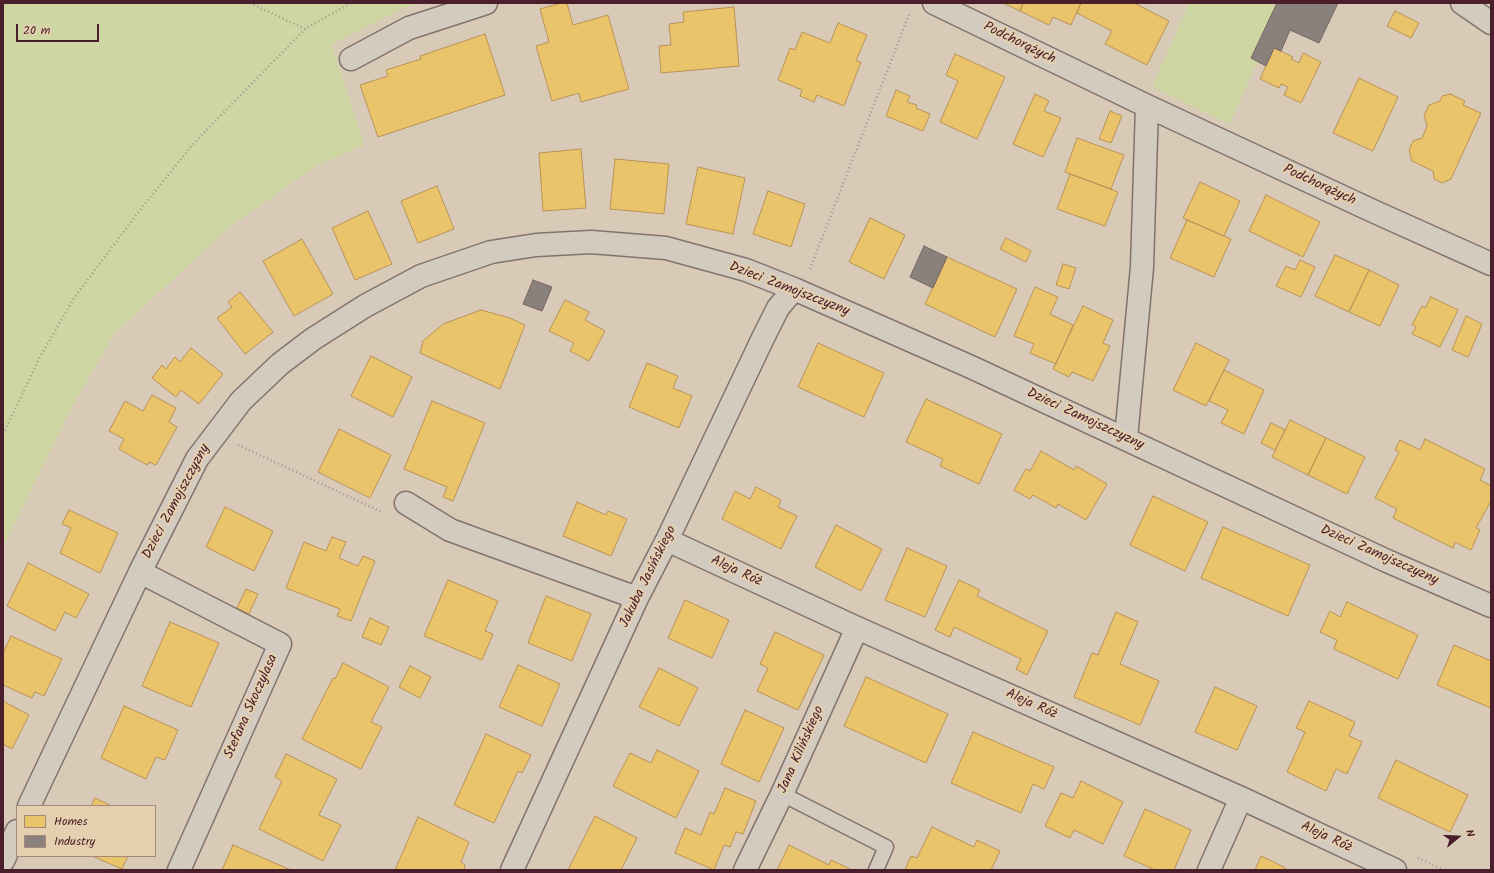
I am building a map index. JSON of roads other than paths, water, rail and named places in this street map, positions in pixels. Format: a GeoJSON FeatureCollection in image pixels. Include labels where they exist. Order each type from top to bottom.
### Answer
{"type":"FeatureCollection","features":[{"type":"Feature","properties":{"kind":"street"},"geometry":{"type":"LineString","coordinates":[[351,59],[409,28],[486,3]]}},
{"type":"Feature","properties":{"kind":"street","name":"Podchorążych"},"geometry":{"type":"LineString","coordinates":[[934,3],[1147,106],[1491,264]]}},
{"type":"Feature","properties":{"kind":"street"},"geometry":{"type":"LineString","coordinates":[[1462,3],[1491,23]]}},
{"type":"Feature","properties":{"kind":"street"},"geometry":{"type":"LineString","coordinates":[[1126,438],[1142,267],[1147,106]]}},
{"type":"Feature","properties":{"kind":"street","name":"Dzieci Zamojszczyzny"},"geometry":{"type":"LineString","coordinates":[[29,805],[140,572],[197,459],[214,434],[241,401],[274,369],[313,339],[365,306],[421,276],[491,252],[536,245],[592,242],[666,248],[746,270],[794,289],[1126,438],[1387,561],[1491,606]]}},
{"type":"Feature","properties":{"kind":"street","name":"Jakuba Jasińskiego"},"geometry":{"type":"LineString","coordinates":[[512,870],[637,598],[667,540],[778,308],[794,289]]}},
{"type":"Feature","properties":{"kind":"street"},"geometry":{"type":"LineString","coordinates":[[406,503],[450,530],[637,598]]}},
{"type":"Feature","properties":{"kind":"street","name":"Aleja Róż"},"geometry":{"type":"LineString","coordinates":[[667,540],[857,628],[1241,798],[1395,870]]}},
{"type":"Feature","properties":{"kind":"street","name":"Stefana Skoczylasa"},"geometry":{"type":"LineString","coordinates":[[140,572],[280,644],[179,870]]}},
{"type":"Feature","properties":{"kind":"street","name":"Jana Kilińskiego"},"geometry":{"type":"LineString","coordinates":[[745,870],[782,794],[857,628]]}},
{"type":"Feature","properties":{"kind":"street"},"geometry":{"type":"LineString","coordinates":[[1209,870],[1241,798]]}},
{"type":"Feature","properties":{"kind":"street"},"geometry":{"type":"LineString","coordinates":[[3,861],[16,833]]}},
{"type":"Feature","properties":{"kind":"lane"},"geometry":{"type":"LineString","coordinates":[[782,794],[886,847],[876,870]]}}]}
